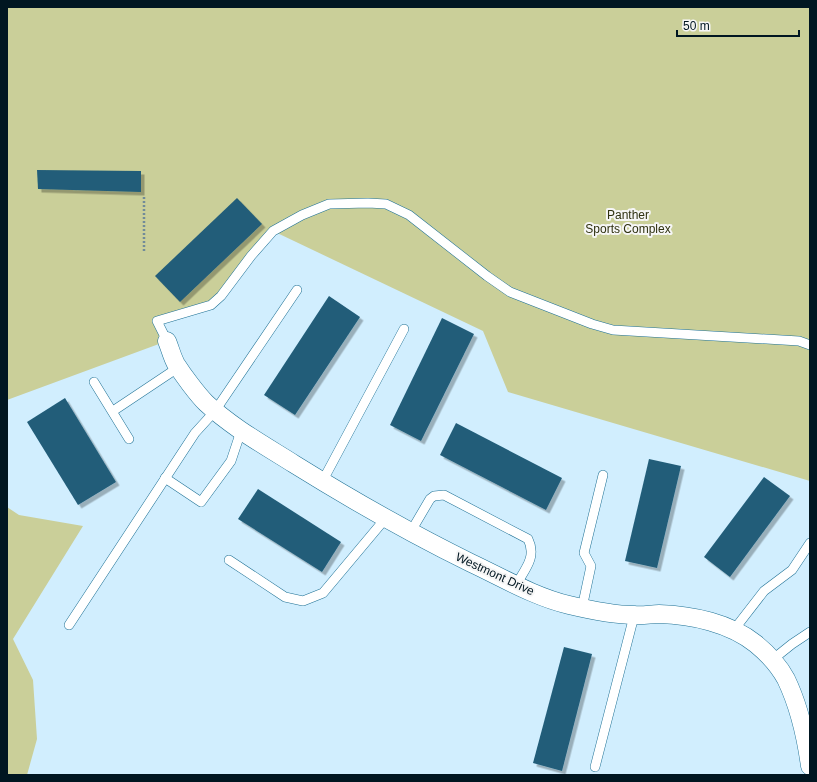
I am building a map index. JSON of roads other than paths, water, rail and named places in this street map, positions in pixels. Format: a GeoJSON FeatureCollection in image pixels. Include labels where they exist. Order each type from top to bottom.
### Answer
{"type":"FeatureCollection","features":[{"type":"Feature","properties":{"kind":"street","name":"Westmont Drive"},"geometry":{"type":"LineString","coordinates":[[167,341],[176,364],[204,401],[215,411],[241,431],[322,482],[410,533],[516,585],[567,605],[604,613],[634,616],[657,614],[679,615],[701,620],[744,636],[756,644],[772,660],[785,678],[796,705],[807,743],[810,766]]}},
{"type":"Feature","properties":{"kind":"lane"},"geometry":{"type":"LineString","coordinates":[[167,341],[157,321],[211,305],[221,296],[251,256],[273,231],[302,214],[329,204],[368,203],[386,204],[409,215],[486,276],[510,292],[592,324],[613,330],[792,341],[810,344]]}},
{"type":"Feature","properties":{"kind":"lane"},"geometry":{"type":"LineString","coordinates":[[69,625],[195,433],[215,411],[297,290]]}},
{"type":"Feature","properties":{"kind":"lane"},"geometry":{"type":"LineString","coordinates":[[322,482],[404,329]]}},
{"type":"Feature","properties":{"kind":"lane"},"geometry":{"type":"LineString","coordinates":[[113,411],[179,367]]}},
{"type":"Feature","properties":{"kind":"lane"},"geometry":{"type":"LineString","coordinates":[[94,382],[129,439]]}},
{"type":"Feature","properties":{"kind":"lane"},"geometry":{"type":"LineString","coordinates":[[165,478],[201,502],[231,461],[241,431]]}},
{"type":"Feature","properties":{"kind":"lane"},"geometry":{"type":"LineString","coordinates":[[582,608],[591,566],[584,553],[603,475]]}},
{"type":"Feature","properties":{"kind":"lane"},"geometry":{"type":"LineString","coordinates":[[410,533],[430,499],[434,496],[444,495],[528,539],[532,557],[516,585]]}},
{"type":"Feature","properties":{"kind":"lane"},"geometry":{"type":"LineString","coordinates":[[229,560],[285,598],[303,600],[323,593],[385,519]]}},
{"type":"Feature","properties":{"kind":"lane"},"geometry":{"type":"LineString","coordinates":[[733,631],[764,591],[792,570],[810,543]]}},
{"type":"Feature","properties":{"kind":"lane"},"geometry":{"type":"LineString","coordinates":[[595,767],[634,616]]}},
{"type":"Feature","properties":{"kind":"lane"},"geometry":{"type":"LineString","coordinates":[[772,660],[810,632]]}},
{"type":"Feature","properties":{"kind":"park label","name":"Panther Sports Complex"},"geometry":{"type":"Point","coordinates":[628,222]}}]}
